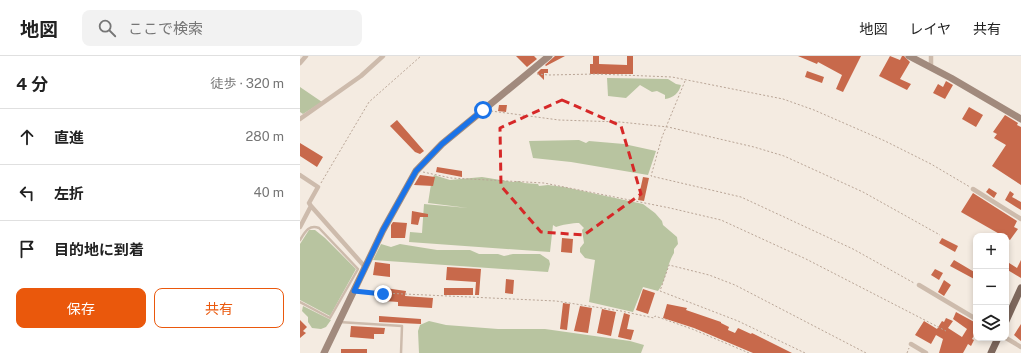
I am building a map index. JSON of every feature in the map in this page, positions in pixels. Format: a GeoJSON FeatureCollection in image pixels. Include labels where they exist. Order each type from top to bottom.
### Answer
{"type":"FeatureCollection","features":[{"type":"Feature","properties":{"kind":"main road"},"geometry":{"type":"LineString","coordinates":[[1009,314],[1021,288]]}},
{"type":"Feature","properties":{"kind":"main road"},"geometry":{"type":"LineString","coordinates":[[991,353],[997,341]]}},
{"type":"Feature","properties":{"kind":"street"},"geometry":{"type":"LineString","coordinates":[[300,63],[306,56]]}},
{"type":"Feature","properties":{"kind":"street"},"geometry":{"type":"LineString","coordinates":[[300,119],[361,76],[384,56]]}},
{"type":"Feature","properties":{"kind":"street"},"geometry":{"type":"LineString","coordinates":[[324,353],[386,224],[416,171],[442,144],[549,56]]}},
{"type":"Feature","properties":{"kind":"street"},"geometry":{"type":"LineString","coordinates":[[909,56],[1021,119]]}},
{"type":"Feature","properties":{"kind":"street"},"geometry":{"type":"LineString","coordinates":[[931,56],[931,67]]}},
{"type":"Feature","properties":{"kind":"street"},"geometry":{"type":"LineString","coordinates":[[300,175],[318,187],[309,203],[311,206],[365,267]]}},
{"type":"Feature","properties":{"kind":"street"},"geometry":{"type":"LineString","coordinates":[[973,189],[1021,219]]}},
{"type":"Feature","properties":{"kind":"street"},"geometry":{"type":"LineString","coordinates":[[300,226],[311,206]]}},
{"type":"Feature","properties":{"kind":"street"},"geometry":{"type":"LineString","coordinates":[[919,285],[973,316]]}},
{"type":"Feature","properties":{"kind":"street"},"geometry":{"type":"LineString","coordinates":[[1009,340],[1021,347]]}},
{"type":"Feature","properties":{"kind":"street"},"geometry":{"type":"LineString","coordinates":[[911,344],[926,353]]}},
{"type":"Feature","properties":{"kind":"lane"},"geometry":{"type":"LineString","coordinates":[[300,240],[307,229],[314,227],[319,228],[358,270],[330,318],[300,302]]}},
{"type":"Feature","properties":{"kind":"lane"},"geometry":{"type":"LineString","coordinates":[[337,306],[345,309]]}},
{"type":"Feature","properties":{"kind":"lane"},"geometry":{"type":"LineString","coordinates":[[339,322],[402,326],[401,353]]}},
{"type":"Feature","properties":{"kind":"path"},"geometry":{"type":"LineString","coordinates":[[318,187],[369,102],[421,56]]}},
{"type":"Feature","properties":{"kind":"path"},"geometry":{"type":"LineString","coordinates":[[529,72],[549,76],[672,77],[762,94],[814,110],[907,151],[973,189]]}},
{"type":"Feature","properties":{"kind":"path"},"geometry":{"type":"LineString","coordinates":[[685,80],[668,127],[662,137],[651,176],[741,197],[853,249],[919,285]]}},
{"type":"Feature","properties":{"kind":"path"},"geometry":{"type":"LineString","coordinates":[[483,110],[559,120],[668,127],[784,156],[863,192],[940,235]]}},
{"type":"Feature","properties":{"kind":"path"},"geometry":{"type":"LineString","coordinates":[[429,173],[451,178],[544,183],[670,208],[721,220],[819,265],[946,331]]}},
{"type":"Feature","properties":{"kind":"path"},"geometry":{"type":"LineString","coordinates":[[805,353],[738,321],[660,291],[670,265],[709,274],[735,285],[866,353]]}},
{"type":"Feature","properties":{"kind":"path"},"geometry":{"type":"LineString","coordinates":[[354,291],[450,297],[556,301],[654,318],[655,316],[692,329],[748,353]]}},
{"type":"Feature","properties":{"kind":"highlighted area"},"geometry":{"type":"Polygon","coordinates":[[[562,100],[621,126],[641,194],[584,235],[541,232],[501,186],[500,128],[562,100]]]}},
{"type":"Feature","properties":{"kind":"green space"},"geometry":{"type":"Polygon","coordinates":[[[607,78],[668,79],[681,85],[677,93],[665,99],[665,95],[657,91],[652,92],[640,85],[626,98],[608,96],[607,78]]]}},
{"type":"Feature","properties":{"kind":"green space"},"geometry":{"type":"Polygon","coordinates":[[[300,87],[322,102],[303,114],[300,112],[300,87]]]}},
{"type":"Feature","properties":{"kind":"green space"},"geometry":{"type":"Polygon","coordinates":[[[579,140],[586,143],[589,141],[624,144],[656,151],[648,175],[571,162],[533,158],[529,141],[579,140]]]}},
{"type":"Feature","properties":{"kind":"green space"},"geometry":{"type":"Polygon","coordinates":[[[434,175],[450,180],[482,177],[538,184],[539,186],[548,185],[564,187],[643,204],[655,213],[662,221],[663,225],[677,237],[678,244],[674,249],[674,253],[661,287],[658,291],[643,287],[633,312],[589,302],[595,260],[585,258],[580,252],[580,248],[584,243],[582,230],[584,228],[579,223],[556,227],[553,225],[550,252],[409,242],[410,232],[422,233],[424,204],[468,208],[428,203],[434,175]]]}},
{"type":"Feature","properties":{"kind":"green space"},"geometry":{"type":"Polygon","coordinates":[[[309,230],[315,230],[325,238],[356,269],[330,316],[300,300],[300,244],[309,230]]]}},
{"type":"Feature","properties":{"kind":"green space"},"geometry":{"type":"Polygon","coordinates":[[[381,244],[391,247],[400,244],[437,250],[470,250],[479,254],[498,254],[504,256],[513,254],[540,254],[549,260],[550,264],[548,272],[373,260],[381,244]]]}},
{"type":"Feature","properties":{"kind":"green space"},"geometry":{"type":"Polygon","coordinates":[[[303,306],[331,320],[326,327],[321,329],[312,328],[308,322],[308,317],[302,311],[303,306]]]}},
{"type":"Feature","properties":{"kind":"green space"},"geometry":{"type":"Polygon","coordinates":[[[429,321],[446,325],[498,329],[545,329],[630,341],[644,345],[641,353],[419,353],[418,331],[420,325],[429,321]]]}},
{"type":"Feature","properties":{"kind":"building"},"geometry":{"type":"Polygon","coordinates":[[[516,56],[534,56],[537,59],[527,67],[516,56]]]}},
{"type":"Feature","properties":{"kind":"building"},"geometry":{"type":"Polygon","coordinates":[[[555,56],[565,56],[546,66],[545,65],[555,56]]]}},
{"type":"Feature","properties":{"kind":"building"},"geometry":{"type":"Polygon","coordinates":[[[593,56],[599,56],[599,64],[627,65],[627,56],[633,56],[633,74],[590,74],[590,64],[593,64],[593,56]]]}},
{"type":"Feature","properties":{"kind":"building"},"geometry":{"type":"Polygon","coordinates":[[[798,56],[861,56],[843,92],[836,89],[842,75],[818,62],[817,64],[798,56]]]}},
{"type":"Feature","properties":{"kind":"building"},"geometry":{"type":"Polygon","coordinates":[[[890,56],[900,60],[902,56],[904,56],[910,62],[900,79],[911,84],[907,90],[879,76],[890,56]]]}},
{"type":"Feature","properties":{"kind":"building"},"geometry":{"type":"Polygon","coordinates":[[[541,69],[548,69],[548,73],[544,73],[544,80],[537,73],[541,69]]]}},
{"type":"Feature","properties":{"kind":"building"},"geometry":{"type":"Polygon","coordinates":[[[807,71],[824,77],[822,83],[805,77],[807,71]]]}},
{"type":"Feature","properties":{"kind":"building"},"geometry":{"type":"Polygon","coordinates":[[[946,81],[953,85],[945,99],[933,93],[938,84],[943,87],[946,81]]]}},
{"type":"Feature","properties":{"kind":"building"},"geometry":{"type":"Polygon","coordinates":[[[499,105],[507,105],[506,112],[498,111],[499,105]]]}},
{"type":"Feature","properties":{"kind":"building"},"geometry":{"type":"Polygon","coordinates":[[[969,107],[983,115],[976,127],[962,119],[969,107]]]}},
{"type":"Feature","properties":{"kind":"building"},"geometry":{"type":"Polygon","coordinates":[[[1005,115],[1018,123],[1017,125],[1021,127],[1021,185],[992,166],[1006,145],[994,138],[997,134],[993,132],[1005,115]]]}},
{"type":"Feature","properties":{"kind":"building"},"geometry":{"type":"Polygon","coordinates":[[[397,120],[424,151],[420,154],[415,152],[390,126],[397,120]]]}},
{"type":"Feature","properties":{"kind":"building"},"geometry":{"type":"Polygon","coordinates":[[[300,143],[323,157],[317,167],[300,156],[300,143]]]}},
{"type":"Feature","properties":{"kind":"building"},"geometry":{"type":"Polygon","coordinates":[[[437,167],[462,171],[462,177],[436,172],[437,167]]]}},
{"type":"Feature","properties":{"kind":"building"},"geometry":{"type":"Polygon","coordinates":[[[420,175],[435,177],[433,186],[414,185],[420,175]]]}},
{"type":"Feature","properties":{"kind":"building"},"geometry":{"type":"Polygon","coordinates":[[[643,177],[649,178],[644,201],[638,200],[643,177]]]}},
{"type":"Feature","properties":{"kind":"building"},"geometry":{"type":"Polygon","coordinates":[[[989,188],[997,193],[994,198],[986,192],[989,188]]]}},
{"type":"Feature","properties":{"kind":"building"},"geometry":{"type":"Polygon","coordinates":[[[1010,191],[1014,194],[1012,197],[1021,202],[1021,210],[1005,200],[1010,191]]]}},
{"type":"Feature","properties":{"kind":"building"},"geometry":{"type":"Polygon","coordinates":[[[973,193],[1017,221],[1014,227],[1018,229],[1010,240],[1009,233],[998,233],[961,212],[973,193]]]}},
{"type":"Feature","properties":{"kind":"building"},"geometry":{"type":"Polygon","coordinates":[[[412,211],[428,214],[428,217],[420,217],[418,225],[411,224],[412,211]]]}},
{"type":"Feature","properties":{"kind":"building"},"geometry":{"type":"Polygon","coordinates":[[[393,222],[407,223],[405,238],[391,238],[391,225],[393,222]]]}},
{"type":"Feature","properties":{"kind":"building"},"geometry":{"type":"Polygon","coordinates":[[[562,238],[573,239],[572,253],[561,252],[562,238]]]}},
{"type":"Feature","properties":{"kind":"building"},"geometry":{"type":"Polygon","coordinates":[[[942,238],[958,246],[955,252],[939,243],[942,238]]]}},
{"type":"Feature","properties":{"kind":"building"},"geometry":{"type":"Polygon","coordinates":[[[954,260],[973,271],[973,278],[950,266],[954,260]]]}},
{"type":"Feature","properties":{"kind":"building"},"geometry":{"type":"Polygon","coordinates":[[[1021,260],[1021,278],[1009,271],[1009,263],[1017,268],[1021,260]]]}},
{"type":"Feature","properties":{"kind":"building"},"geometry":{"type":"Polygon","coordinates":[[[375,262],[390,264],[390,277],[373,275],[375,262]]]}},
{"type":"Feature","properties":{"kind":"building"},"geometry":{"type":"Polygon","coordinates":[[[447,267],[481,269],[479,295],[475,295],[476,282],[446,280],[447,267]]]}},
{"type":"Feature","properties":{"kind":"building"},"geometry":{"type":"Polygon","coordinates":[[[935,269],[943,273],[939,280],[931,275],[935,269]]]}},
{"type":"Feature","properties":{"kind":"building"},"geometry":{"type":"Polygon","coordinates":[[[506,279],[514,280],[513,294],[505,293],[506,279]]]}},
{"type":"Feature","properties":{"kind":"building"},"geometry":{"type":"Polygon","coordinates":[[[944,280],[951,285],[944,296],[938,292],[944,280]]]}},
{"type":"Feature","properties":{"kind":"building"},"geometry":{"type":"Polygon","coordinates":[[[378,287],[406,291],[405,296],[433,298],[432,308],[398,306],[398,302],[385,301],[385,292],[378,292],[378,287]]]}},
{"type":"Feature","properties":{"kind":"building"},"geometry":{"type":"Polygon","coordinates":[[[444,288],[473,288],[473,295],[444,295],[444,288]]]}},
{"type":"Feature","properties":{"kind":"building"},"geometry":{"type":"Polygon","coordinates":[[[643,289],[655,293],[648,314],[636,310],[643,289]]]}},
{"type":"Feature","properties":{"kind":"building"},"geometry":{"type":"Polygon","coordinates":[[[563,303],[570,304],[567,330],[560,329],[563,303]]]}},
{"type":"Feature","properties":{"kind":"building"},"geometry":{"type":"Polygon","coordinates":[[[667,304],[687,308],[686,310],[721,322],[729,327],[728,330],[735,333],[738,328],[751,334],[752,333],[792,353],[753,353],[694,328],[663,318],[667,304]]]}},
{"type":"Feature","properties":{"kind":"building"},"geometry":{"type":"Polygon","coordinates":[[[580,306],[592,308],[588,333],[574,331],[580,306]]]}},
{"type":"Feature","properties":{"kind":"building"},"geometry":{"type":"Polygon","coordinates":[[[602,309],[616,312],[611,336],[597,333],[602,309]]]}},
{"type":"Feature","properties":{"kind":"building"},"geometry":{"type":"Polygon","coordinates":[[[956,312],[973,321],[972,339],[974,341],[971,346],[968,344],[963,353],[939,353],[943,339],[936,335],[931,344],[915,335],[924,321],[937,329],[946,318],[953,321],[948,328],[962,337],[967,329],[953,319],[956,312]]]}},
{"type":"Feature","properties":{"kind":"building"},"geometry":{"type":"Polygon","coordinates":[[[624,313],[630,315],[627,329],[634,330],[631,340],[618,337],[624,313]]]}},
{"type":"Feature","properties":{"kind":"building"},"geometry":{"type":"Polygon","coordinates":[[[379,316],[421,319],[421,324],[379,322],[379,316]]]}},
{"type":"Feature","properties":{"kind":"building"},"geometry":{"type":"Polygon","coordinates":[[[300,320],[307,327],[303,331],[306,333],[300,338],[300,320]]]}},
{"type":"Feature","properties":{"kind":"building"},"geometry":{"type":"Polygon","coordinates":[[[1021,324],[1021,341],[1014,335],[1021,324]]]}},
{"type":"Feature","properties":{"kind":"building"},"geometry":{"type":"Polygon","coordinates":[[[351,326],[385,328],[384,334],[374,334],[374,339],[350,337],[351,326]]]}},
{"type":"Feature","properties":{"kind":"building"},"geometry":{"type":"Polygon","coordinates":[[[341,349],[367,349],[367,353],[341,353],[341,349]]]}},
{"type":"Feature","properties":{"kind":"route"},"geometry":{"type":"LineString","coordinates":[[383,294],[354,291],[406,186],[416,171],[442,144],[483,110]]}}]}
